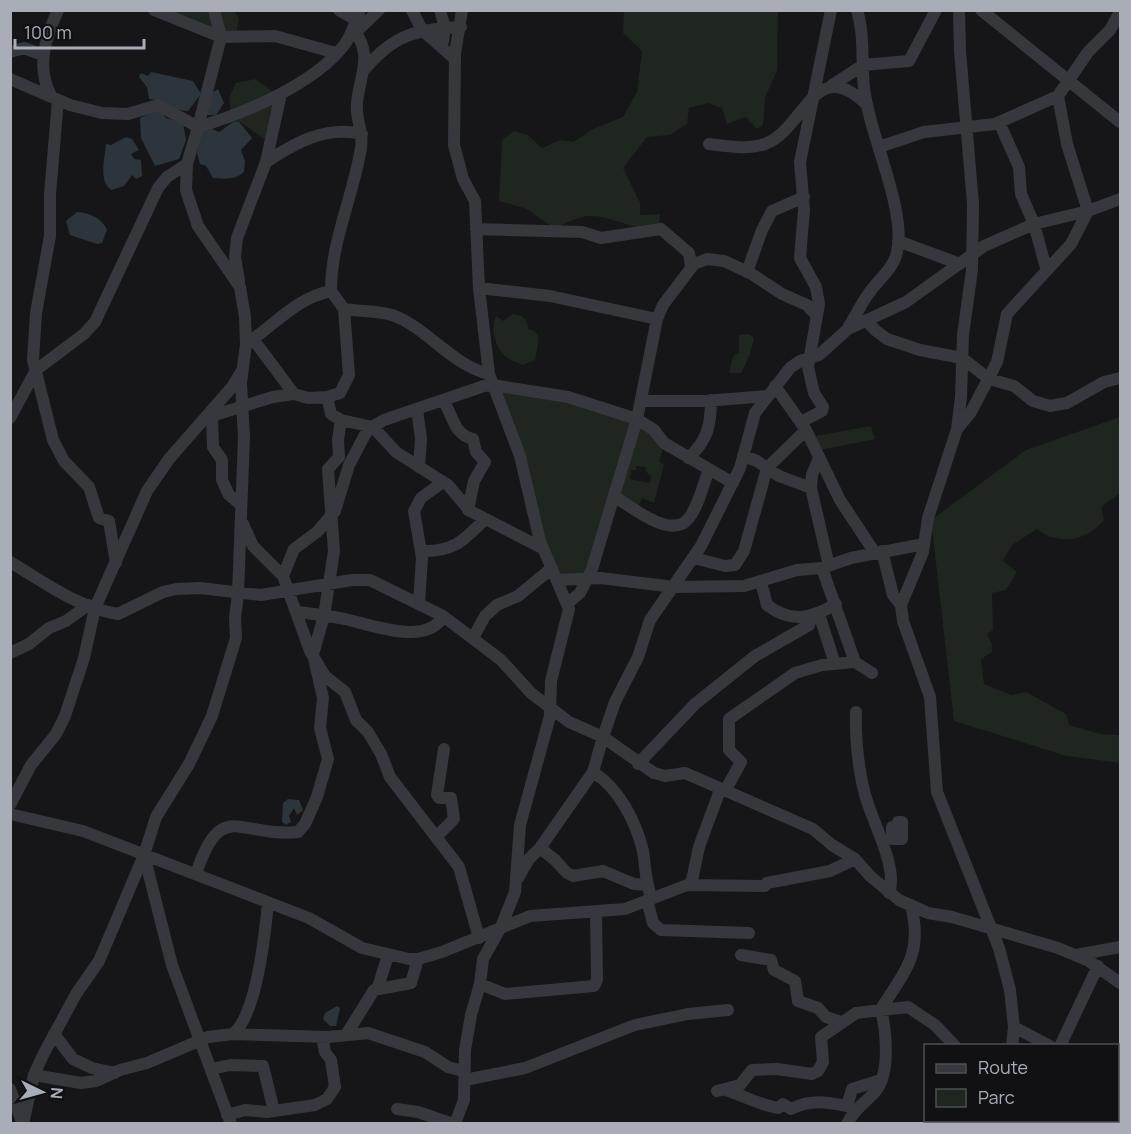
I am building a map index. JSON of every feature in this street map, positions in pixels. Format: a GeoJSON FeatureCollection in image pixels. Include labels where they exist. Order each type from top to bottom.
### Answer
{"type":"FeatureCollection","features":[{"type":"Feature","properties":{"kind":"street"},"geometry":{"type":"LineString","coordinates":[[58,10],[43,54],[44,76],[54,98],[50,236],[33,339],[36,370],[53,440],[64,461],[89,487],[99,518],[109,521],[116,563]]}},
{"type":"Feature","properties":{"kind":"street"},"geometry":{"type":"LineString","coordinates":[[154,10],[189,27],[221,37],[275,36],[336,53]]}},
{"type":"Feature","properties":{"kind":"street"},"geometry":{"type":"LineString","coordinates":[[214,10],[221,37],[187,164],[186,190],[198,226],[240,287]]}},
{"type":"Feature","properties":{"kind":"street"},"geometry":{"type":"LineString","coordinates":[[210,417],[242,406],[294,394],[308,398],[327,397],[340,393],[349,375],[344,309],[331,291],[331,268],[359,158],[362,135],[357,105],[365,69],[364,44],[356,23],[339,10]]}},
{"type":"Feature","properties":{"kind":"street"},"geometry":{"type":"LineString","coordinates":[[198,127],[281,94],[311,75],[336,53],[356,23],[379,10]]}},
{"type":"Feature","properties":{"kind":"street"},"geometry":{"type":"LineString","coordinates":[[412,10],[422,30],[455,58]]}},
{"type":"Feature","properties":{"kind":"street"},"geometry":{"type":"LineString","coordinates":[[440,10],[445,28],[442,47]]}},
{"type":"Feature","properties":{"kind":"street"},"geometry":{"type":"LineString","coordinates":[[462,10],[455,58],[452,105],[454,145],[463,179],[475,201],[479,288],[491,379],[520,456],[532,517],[542,548],[568,603],[568,614],[551,681],[552,708],[520,825],[516,848],[518,878]]}},
{"type":"Feature","properties":{"kind":"street"},"geometry":{"type":"LineString","coordinates":[[694,558],[730,567],[740,560],[767,468],[803,426],[823,408],[813,388],[807,358],[819,297],[800,258],[804,197],[800,153],[831,10]]}},
{"type":"Feature","properties":{"kind":"street"},"geometry":{"type":"LineString","coordinates":[[848,329],[869,294],[892,264],[897,254],[898,241],[892,196],[866,104],[861,24],[857,10]]}},
{"type":"Feature","properties":{"kind":"street"},"geometry":{"type":"LineString","coordinates":[[709,144],[747,147],[773,140],[788,128],[813,95],[863,65],[909,61],[936,10]]}},
{"type":"Feature","properties":{"kind":"street"},"geometry":{"type":"LineString","coordinates":[[959,10],[960,51],[972,166],[972,255],[957,429],[928,518],[924,544],[901,605],[903,621],[930,698],[937,792],[999,948],[1010,990],[1014,1027],[1012,1044]]}},
{"type":"Feature","properties":{"kind":"street"},"geometry":{"type":"LineString","coordinates":[[981,10],[1120,122]]}},
{"type":"Feature","properties":{"kind":"street"},"geometry":{"type":"LineString","coordinates":[[879,147],[914,134],[999,122],[1058,96],[1088,52],[1110,30],[1120,12]]}},
{"type":"Feature","properties":{"kind":"street"},"geometry":{"type":"LineString","coordinates":[[365,69],[381,49],[399,38],[422,30],[461,27]]}},
{"type":"Feature","properties":{"kind":"street"},"geometry":{"type":"LineString","coordinates":[[364,44],[381,49]]}},
{"type":"Feature","properties":{"kind":"street"},"geometry":{"type":"LineString","coordinates":[[10,52],[24,48],[43,54]]}},
{"type":"Feature","properties":{"kind":"street"},"geometry":{"type":"LineString","coordinates":[[10,79],[85,109],[118,115],[135,113],[158,105],[198,127]]}},
{"type":"Feature","properties":{"kind":"street"},"geometry":{"type":"LineString","coordinates":[[831,86],[852,91],[866,104]]}},
{"type":"Feature","properties":{"kind":"street"},"geometry":{"type":"LineString","coordinates":[[22,1124],[34,1075],[76,994],[99,961],[144,855],[156,817],[189,764],[212,716],[236,638],[244,437],[243,368],[250,341],[236,257],[237,238],[266,162],[281,94]]}},
{"type":"Feature","properties":{"kind":"street"},"geometry":{"type":"LineString","coordinates":[[957,429],[989,379],[998,355],[1007,314],[1046,268],[1071,244],[1088,211],[1067,144],[1058,96]]}},
{"type":"Feature","properties":{"kind":"street"},"geometry":{"type":"LineString","coordinates":[[999,122],[1020,167],[1021,194],[1034,224],[1046,268]]}},
{"type":"Feature","properties":{"kind":"street"},"geometry":{"type":"LineString","coordinates":[[266,162],[297,141],[309,137],[345,132],[362,135]]}},
{"type":"Feature","properties":{"kind":"street"},"geometry":{"type":"LineString","coordinates":[[10,418],[36,370],[76,340],[95,322],[158,188],[167,177],[187,164]]}},
{"type":"Feature","properties":{"kind":"street"},"geometry":{"type":"LineString","coordinates":[[747,272],[762,230],[772,211],[804,197]]}},
{"type":"Feature","properties":{"kind":"street"},"geometry":{"type":"LineString","coordinates":[[397,1109],[458,1122],[464,1100],[464,1075],[471,1014],[480,984],[483,959],[501,927],[518,878],[529,859],[540,848],[593,772],[615,702],[638,657],[650,620],[694,558],[733,483],[755,413],[771,391],[795,364],[819,355],[848,329],[906,302],[998,239],[1034,224],[1088,211],[1120,199]]}},
{"type":"Feature","properties":{"kind":"street"},"geometry":{"type":"LineString","coordinates":[[476,229],[582,232],[601,238],[661,229],[689,253],[691,267]]}},
{"type":"Feature","properties":{"kind":"street"},"geometry":{"type":"LineString","coordinates":[[898,241],[960,264]]}},
{"type":"Feature","properties":{"kind":"street"},"geometry":{"type":"LineString","coordinates":[[568,603],[580,593],[588,578],[614,496],[637,419],[657,319],[663,305],[691,267],[699,261],[712,259],[747,272],[782,294],[807,305],[817,316]]}},
{"type":"Feature","properties":{"kind":"street"},"geometry":{"type":"LineString","coordinates":[[479,288],[550,296],[657,319]]}},
{"type":"Feature","properties":{"kind":"street"},"geometry":{"type":"LineString","coordinates":[[250,341],[297,304],[331,291]]}},
{"type":"Feature","properties":{"kind":"street"},"geometry":{"type":"LineString","coordinates":[[344,309],[379,312],[396,317],[491,379],[568,397],[637,419],[654,429],[664,443],[733,483]]}},
{"type":"Feature","properties":{"kind":"street"},"geometry":{"type":"LineString","coordinates":[[866,320],[875,330],[900,345],[962,358],[989,379],[1014,386],[1033,401],[1056,407],[1104,382],[1120,378]]}},
{"type":"Feature","properties":{"kind":"street"},"geometry":{"type":"LineString","coordinates":[[250,341],[294,394]]}},
{"type":"Feature","properties":{"kind":"street"},"geometry":{"type":"LineString","coordinates":[[11,798],[31,765],[56,734],[65,716],[84,658],[91,606],[116,563],[147,491],[169,459],[210,417],[243,368]]}},
{"type":"Feature","properties":{"kind":"street"},"geometry":{"type":"LineString","coordinates":[[283,576],[294,549],[317,532],[331,517],[357,448],[368,429],[491,379]]}},
{"type":"Feature","properties":{"kind":"street"},"geometry":{"type":"LineString","coordinates":[[641,401],[711,400],[771,391]]}},
{"type":"Feature","properties":{"kind":"street"},"geometry":{"type":"LineString","coordinates":[[771,391],[803,426],[840,500],[878,552],[893,594],[901,605]]}},
{"type":"Feature","properties":{"kind":"street"},"geometry":{"type":"LineString","coordinates":[[327,397],[329,411],[340,420],[373,427],[396,452],[443,482],[468,510],[542,548]]}},
{"type":"Feature","properties":{"kind":"street"},"geometry":{"type":"LineString","coordinates":[[443,400],[450,410],[454,425],[465,437],[473,439],[476,452],[485,462],[471,491],[468,510]]}},
{"type":"Feature","properties":{"kind":"street"},"geometry":{"type":"LineString","coordinates":[[688,458],[704,441],[711,417],[711,400]]}},
{"type":"Feature","properties":{"kind":"street"},"geometry":{"type":"LineString","coordinates":[[417,409],[421,439],[419,466]]}},
{"type":"Feature","properties":{"kind":"street"},"geometry":{"type":"LineString","coordinates":[[210,417],[213,447],[222,460],[222,480],[228,495],[241,505]]}},
{"type":"Feature","properties":{"kind":"street"},"geometry":{"type":"LineString","coordinates":[[340,420],[339,457],[328,469],[334,539],[329,585],[324,616],[313,654],[325,676],[345,692],[356,720],[368,732],[381,754],[390,777],[437,836],[462,874],[479,938]]}},
{"type":"Feature","properties":{"kind":"street"},"geometry":{"type":"LineString","coordinates":[[743,456],[811,488]]}},
{"type":"Feature","properties":{"kind":"street"},"geometry":{"type":"LineString","coordinates":[[819,459],[812,474],[811,488],[825,567],[855,662]]}},
{"type":"Feature","properties":{"kind":"street"},"geometry":{"type":"LineString","coordinates":[[614,496],[658,524],[682,524],[691,517],[709,470]]}},
{"type":"Feature","properties":{"kind":"street"},"geometry":{"type":"LineString","coordinates":[[419,603],[421,551],[414,511],[421,498],[443,482]]}},
{"type":"Feature","properties":{"kind":"street"},"geometry":{"type":"LineString","coordinates":[[196,874],[207,842],[224,828],[232,826],[293,832],[305,824],[317,797],[328,759],[320,728],[323,698],[313,654],[298,612],[283,576],[253,546],[241,520]]}},
{"type":"Feature","properties":{"kind":"street"},"geometry":{"type":"LineString","coordinates":[[421,551],[441,551],[455,546],[484,520]]}},
{"type":"Feature","properties":{"kind":"street"},"geometry":{"type":"LineString","coordinates":[[558,580],[588,578],[675,586],[714,586],[761,582],[797,570],[825,567],[878,552],[924,544]]}},
{"type":"Feature","properties":{"kind":"street"},"geometry":{"type":"LineString","coordinates":[[10,562],[46,585],[91,606],[118,614],[163,592],[190,588],[261,595],[352,580],[370,580],[443,616],[501,660],[531,693],[569,722],[603,738],[638,764],[659,775],[686,773],[783,817],[797,820],[855,859],[888,893],[928,913],[1047,943],[1098,966],[1120,983]]}},
{"type":"Feature","properties":{"kind":"street"},"geometry":{"type":"LineString","coordinates":[[714,586],[717,564]]}},
{"type":"Feature","properties":{"kind":"street"},"geometry":{"type":"LineString","coordinates":[[473,638],[487,613],[500,603],[522,594],[552,568]]}},
{"type":"Feature","properties":{"kind":"street"},"geometry":{"type":"LineString","coordinates":[[761,582],[768,605],[772,608],[794,616],[815,616]]}},
{"type":"Feature","properties":{"kind":"street"},"geometry":{"type":"LineString","coordinates":[[638,764],[695,704],[754,656],[809,625],[815,616],[836,604]]}},
{"type":"Feature","properties":{"kind":"street"},"geometry":{"type":"LineString","coordinates":[[10,653],[29,644],[49,628],[91,606]]}},
{"type":"Feature","properties":{"kind":"street"},"geometry":{"type":"LineString","coordinates":[[298,612],[401,631],[427,630],[435,627],[443,616]]}},
{"type":"Feature","properties":{"kind":"street"},"geometry":{"type":"LineString","coordinates":[[815,616],[835,664]]}},
{"type":"Feature","properties":{"kind":"street"},"geometry":{"type":"LineString","coordinates":[[691,885],[699,847],[722,790],[741,762],[729,750],[729,719],[795,673],[855,662],[872,673]]}},
{"type":"Feature","properties":{"kind":"street"},"geometry":{"type":"LineString","coordinates":[[856,712],[855,728],[867,802],[880,832],[891,881],[888,893]]}},
{"type":"Feature","properties":{"kind":"street"},"geometry":{"type":"LineString","coordinates":[[437,836],[454,819],[451,798],[439,798],[437,795],[444,749]]}},
{"type":"Feature","properties":{"kind":"street"},"geometry":{"type":"LineString","coordinates":[[593,772],[609,783],[621,798],[642,849],[653,923],[661,930],[749,933]]}},
{"type":"Feature","properties":{"kind":"street"},"geometry":{"type":"LineString","coordinates":[[10,814],[83,831],[309,918],[362,948],[388,955],[418,959],[479,938],[530,916],[596,913],[626,909],[691,885],[766,884],[830,871],[855,859]]}},
{"type":"Feature","properties":{"kind":"street"},"geometry":{"type":"LineString","coordinates":[[540,848],[573,876],[603,871],[634,884],[648,885]]}},
{"type":"Feature","properties":{"kind":"street"},"geometry":{"type":"LineString","coordinates":[[144,855],[172,965],[182,984],[199,1041],[229,1119],[245,1110],[274,1111],[315,1105],[333,1093],[335,1087],[331,1060],[325,1052],[322,1037]]}},
{"type":"Feature","properties":{"kind":"street"},"geometry":{"type":"LineString","coordinates":[[233,1034],[238,1029],[253,995],[268,903]]}},
{"type":"Feature","properties":{"kind":"street"},"geometry":{"type":"LineString","coordinates":[[847,1124],[853,1112],[876,1091],[881,1080],[887,1039],[881,1009],[916,947],[916,927],[911,905]]}},
{"type":"Feature","properties":{"kind":"street"},"geometry":{"type":"LineString","coordinates":[[480,984],[505,994],[594,986],[597,980],[596,913]]}},
{"type":"Feature","properties":{"kind":"street"},"geometry":{"type":"LineString","coordinates":[[1076,955],[1120,947]]}},
{"type":"Feature","properties":{"kind":"street"},"geometry":{"type":"LineString","coordinates":[[346,1035],[378,987],[388,955]]}},
{"type":"Feature","properties":{"kind":"street"},"geometry":{"type":"LineString","coordinates":[[741,955],[771,960],[774,970],[795,981],[798,1001],[818,1008],[826,1017],[841,1022]]}},
{"type":"Feature","properties":{"kind":"street"},"geometry":{"type":"LineString","coordinates":[[378,987],[409,985],[418,959]]}},
{"type":"Feature","properties":{"kind":"street"},"geometry":{"type":"LineString","coordinates":[[1061,1044],[1098,966]]}},
{"type":"Feature","properties":{"kind":"street"},"geometry":{"type":"LineString","coordinates":[[881,1080],[852,1089],[847,1106],[823,1101],[801,1104],[791,1109],[783,1104],[778,1108],[761,1106],[750,1098],[721,1091],[740,1085],[752,1070],[777,1069],[812,1074],[818,1071],[823,1062],[820,1037],[862,1011],[908,1007],[935,1025],[953,1044]]}},
{"type":"Feature","properties":{"kind":"street"},"geometry":{"type":"LineString","coordinates":[[34,1075],[81,1083],[96,1082],[199,1041],[233,1034],[322,1037],[377,1035],[425,1052],[464,1075],[525,1068],[635,1025],[688,1014],[728,1010]]}},
{"type":"Feature","properties":{"kind":"street"},"geometry":{"type":"LineString","coordinates":[[1014,1027],[1046,1044]]}},
{"type":"Feature","properties":{"kind":"street"},"geometry":{"type":"LineString","coordinates":[[54,1034],[73,1059],[92,1068],[115,1073]]}},
{"type":"Feature","properties":{"kind":"street"},"geometry":{"type":"LineString","coordinates":[[211,1069],[230,1065],[263,1066],[274,1111]]}},
{"type":"Feature","properties":{"kind":"street"},"geometry":{"type":"LineString","coordinates":[[10,1089],[22,1124]]}},
{"type":"Feature","properties":{"kind":"green space"},"geometry":{"type":"Polygon","coordinates":[[[174,11],[234,11],[239,18],[236,36],[170,17],[174,11]]]}},
{"type":"Feature","properties":{"kind":"green space"},"geometry":{"type":"Polygon","coordinates":[[[624,11],[778,11],[777,70],[765,98],[763,125],[757,129],[746,117],[727,124],[722,108],[708,103],[689,108],[687,124],[670,135],[647,137],[623,168],[640,203],[640,215],[660,214],[659,230],[590,216],[554,228],[527,209],[499,201],[502,140],[514,131],[528,135],[542,148],[561,140],[573,142],[593,129],[623,117],[637,92],[642,51],[623,33],[624,11]]]}},
{"type":"Feature","properties":{"kind":"green space"},"geometry":{"type":"Polygon","coordinates":[[[256,79],[277,95],[273,135],[264,139],[240,122],[233,122],[229,98],[236,83],[256,79]]]}},
{"type":"Feature","properties":{"kind":"green space"},"geometry":{"type":"Polygon","coordinates":[[[513,314],[524,318],[528,329],[535,331],[539,338],[535,360],[522,365],[501,352],[494,337],[493,326],[496,316],[503,321],[513,314]]]}},
{"type":"Feature","properties":{"kind":"green space"},"geometry":{"type":"Polygon","coordinates":[[[749,334],[754,338],[741,373],[729,373],[733,356],[739,353],[739,335],[749,334]]]}},
{"type":"Feature","properties":{"kind":"green space"},"geometry":{"type":"Polygon","coordinates":[[[498,390],[566,400],[634,420],[585,575],[559,578],[532,502],[530,471],[498,390]]]}},
{"type":"Feature","properties":{"kind":"green space"},"geometry":{"type":"Polygon","coordinates":[[[1120,417],[1120,493],[1101,507],[1104,520],[1090,533],[1072,539],[1063,539],[1054,538],[1037,529],[1012,545],[1003,561],[1017,572],[1006,590],[992,593],[993,630],[987,634],[992,644],[992,652],[981,659],[984,684],[1011,695],[1026,692],[1066,714],[1069,725],[1100,734],[1120,735],[1120,763],[1067,756],[954,721],[931,520],[1026,450],[1120,417]]]}},
{"type":"Feature","properties":{"kind":"green space"},"geometry":{"type":"Polygon","coordinates":[[[638,422],[664,446],[659,461],[664,465],[654,503],[642,498],[637,508],[615,496],[638,422]],[[636,466],[636,470],[631,470],[630,479],[650,483],[651,475],[646,472],[645,467],[636,466]]]}},
{"type":"Feature","properties":{"kind":"green space"},"geometry":{"type":"Polygon","coordinates":[[[871,426],[875,439],[820,450],[816,436],[871,426]]]}},
{"type":"Feature","properties":{"kind":"shaded area"},"geometry":{"type":"Polygon","coordinates":[[[151,72],[193,81],[201,94],[188,111],[149,99],[147,87],[139,77],[141,73],[148,76],[151,72]]]}},
{"type":"Feature","properties":{"kind":"shaded area"},"geometry":{"type":"Polygon","coordinates":[[[218,89],[224,103],[216,115],[206,115],[213,92],[218,89]]]}},
{"type":"Feature","properties":{"kind":"shaded area"},"geometry":{"type":"Polygon","coordinates":[[[159,109],[166,118],[183,123],[186,140],[179,159],[155,166],[141,138],[140,118],[159,109]]]}},
{"type":"Feature","properties":{"kind":"shaded area"},"geometry":{"type":"Polygon","coordinates":[[[233,122],[239,122],[252,138],[241,150],[245,161],[244,172],[233,178],[213,178],[206,166],[200,164],[197,153],[202,129],[219,132],[233,122]]]}},
{"type":"Feature","properties":{"kind":"shaded area"},"geometry":{"type":"Polygon","coordinates":[[[126,137],[132,139],[139,150],[131,154],[134,159],[141,160],[142,176],[136,179],[132,175],[124,186],[111,190],[103,175],[106,144],[111,145],[126,137]]]}},
{"type":"Feature","properties":{"kind":"shaded area"},"geometry":{"type":"Polygon","coordinates":[[[77,212],[91,215],[102,222],[107,230],[102,243],[97,244],[70,235],[66,221],[77,212]]]}},
{"type":"Feature","properties":{"kind":"shaded area"},"geometry":{"type":"Polygon","coordinates":[[[288,799],[299,800],[303,810],[297,815],[294,808],[289,816],[291,822],[286,825],[282,822],[283,803],[288,799]]]}},
{"type":"Feature","properties":{"kind":"shaded area"},"geometry":{"type":"Polygon","coordinates":[[[337,1006],[340,1008],[336,1026],[330,1026],[323,1019],[325,1013],[337,1006]]]}}]}
